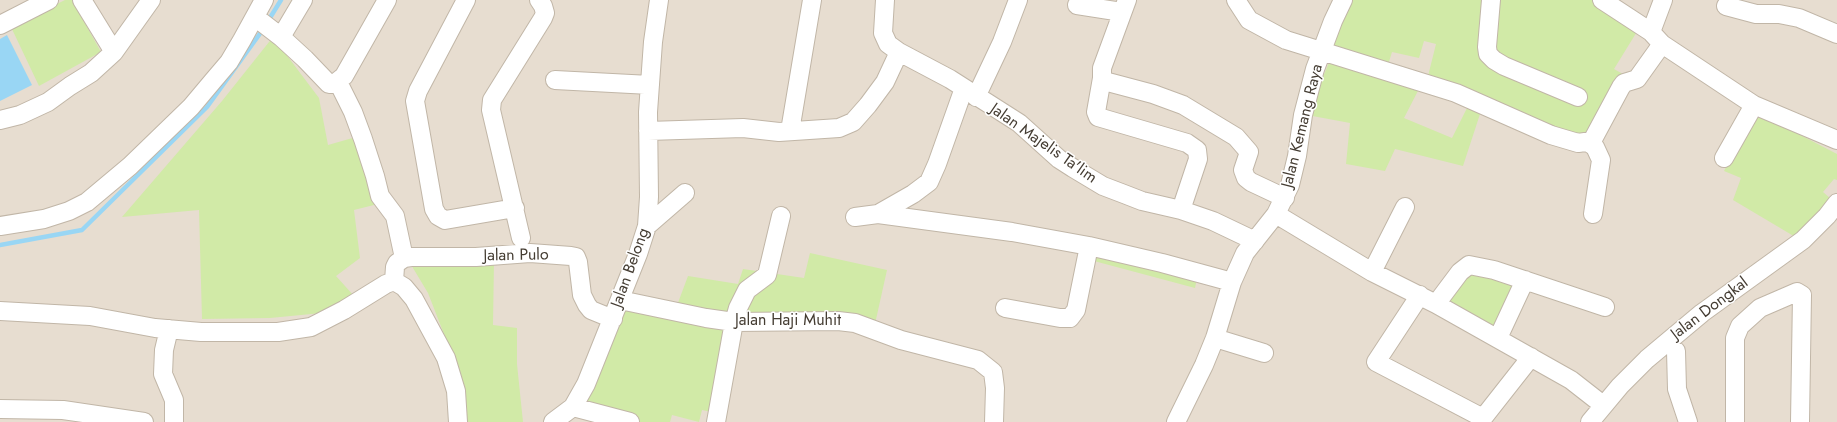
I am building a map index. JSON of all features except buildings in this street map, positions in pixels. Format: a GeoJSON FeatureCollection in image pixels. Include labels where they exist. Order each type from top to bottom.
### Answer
{"type":"FeatureCollection","features":[{"type":"Feature","properties":{"kind":"street"},"geometry":{"type":"LineString","coordinates":[[0,25],[49,0]]}},
{"type":"Feature","properties":{"kind":"street"},"geometry":{"type":"LineString","coordinates":[[82,0],[114,52]]}},
{"type":"Feature","properties":{"kind":"street"},"geometry":{"type":"LineString","coordinates":[[0,120],[20,115],[48,102],[91,73],[114,52],[151,0]]}},
{"type":"Feature","properties":{"kind":"street"},"geometry":{"type":"LineString","coordinates":[[0,226],[44,219],[69,211],[87,202],[130,166],[191,108],[229,62],[257,18],[264,0]]}},
{"type":"Feature","properties":{"kind":"street"},"geometry":{"type":"LineString","coordinates":[[279,35],[303,0]]}},
{"type":"Feature","properties":{"kind":"street"},"geometry":{"type":"LineString","coordinates":[[257,18],[279,35],[305,59],[328,84],[338,82],[344,76],[387,0]]}},
{"type":"Feature","properties":{"kind":"street"},"geometry":{"type":"LineString","coordinates":[[466,0],[418,91],[415,100],[434,209],[438,216],[445,220],[515,208]]}},
{"type":"Feature","properties":{"kind":"street"},"geometry":{"type":"LineString","coordinates":[[521,238],[491,110],[492,100],[543,18],[545,13],[539,0]]}},
{"type":"Feature","properties":{"kind":"street","name":"Jalan Belong"},"geometry":{"type":"LineString","coordinates":[[553,422],[573,407],[586,384],[613,319],[647,226],[649,197],[648,131],[650,85],[653,42],[659,0]]}},
{"type":"Feature","properties":{"kind":"street"},"geometry":{"type":"LineString","coordinates":[[790,131],[812,0]]}},
{"type":"Feature","properties":{"kind":"street"},"geometry":{"type":"LineString","coordinates":[[878,214],[913,194],[929,182],[970,93],[899,52],[888,44],[883,33],[885,0]]}},
{"type":"Feature","properties":{"kind":"street","name":"Jalan Majelis Ta'lim"},"geometry":{"type":"LineString","coordinates":[[1018,0],[1002,42],[970,93],[1005,113],[1029,131],[1068,165],[1103,186],[1142,201],[1181,210],[1213,221],[1255,241]]}},
{"type":"Feature","properties":{"kind":"street"},"geometry":{"type":"LineString","coordinates":[[1236,0],[1249,20],[1286,40],[1456,93],[1551,135],[1578,143],[1592,141],[1621,87],[1624,83],[1637,79],[1656,38],[1663,0]]}},
{"type":"Feature","properties":{"kind":"street","name":"Jalan Kemang Raya"},"geometry":{"type":"LineString","coordinates":[[1176,422],[1196,383],[1215,338],[1232,282],[1245,253],[1270,224],[1285,198],[1295,171],[1302,115],[1333,21],[1343,0]]}},
{"type":"Feature","properties":{"kind":"street"},"geometry":{"type":"LineString","coordinates":[[1491,0],[1487,47],[1488,54],[1504,66],[1578,97]]}},
{"type":"Feature","properties":{"kind":"street"},"geometry":{"type":"LineString","coordinates":[[1602,0],[1754,105],[1837,140]]}},
{"type":"Feature","properties":{"kind":"street"},"geometry":{"type":"LineString","coordinates":[[1077,5],[1124,6],[1102,68],[1102,78],[1096,112],[1098,117],[1187,142],[1197,150],[1198,159],[1181,210]]}},
{"type":"Feature","properties":{"kind":"street"},"geometry":{"type":"LineString","coordinates":[[1726,6],[1756,14],[1779,14],[1799,18],[1837,34]]}},
{"type":"Feature","properties":{"kind":"street"},"geometry":{"type":"LineString","coordinates":[[648,131],[743,128],[779,132],[839,128],[853,122],[868,106],[885,82],[899,52]]}},
{"type":"Feature","properties":{"kind":"street"},"geometry":{"type":"LineString","coordinates":[[1102,78],[1104,81],[1153,94],[1183,105],[1236,137],[1249,152],[1243,170],[1246,178],[1251,182],[1285,198]]}},
{"type":"Feature","properties":{"kind":"street"},"geometry":{"type":"LineString","coordinates":[[555,80],[650,85]]}},
{"type":"Feature","properties":{"kind":"street"},"geometry":{"type":"LineString","coordinates":[[338,82],[353,112],[363,138],[380,196],[395,216],[404,258],[397,263],[395,267],[394,281]]}},
{"type":"Feature","properties":{"kind":"street"},"geometry":{"type":"LineString","coordinates":[[1724,158],[1754,105]]}},
{"type":"Feature","properties":{"kind":"street"},"geometry":{"type":"LineString","coordinates":[[1589,142],[1602,160],[1592,214]]}},
{"type":"Feature","properties":{"kind":"street"},"geometry":{"type":"LineString","coordinates":[[647,226],[685,194]]}},
{"type":"Feature","properties":{"kind":"street","name":"Jalan Dongkal"},"geometry":{"type":"LineString","coordinates":[[1590,422],[1632,372],[1652,354],[1702,313],[1803,240],[1837,203]]}},
{"type":"Feature","properties":{"kind":"street"},"geometry":{"type":"LineString","coordinates":[[1372,272],[1405,207]]}},
{"type":"Feature","properties":{"kind":"street"},"geometry":{"type":"LineString","coordinates":[[855,217],[878,214],[1012,232],[1089,246],[1162,263],[1232,282]]}},
{"type":"Feature","properties":{"kind":"street"},"geometry":{"type":"LineString","coordinates":[[716,422],[734,322],[741,299],[747,290],[766,275],[781,216]]}},
{"type":"Feature","properties":{"kind":"street"},"geometry":{"type":"LineString","coordinates":[[1279,216],[1372,272],[1420,295],[1571,380],[1603,405]]}},
{"type":"Feature","properties":{"kind":"street"},"geometry":{"type":"LineString","coordinates":[[1005,308],[1060,318],[1070,318],[1076,310],[1089,246]]}},
{"type":"Feature","properties":{"kind":"street","name":"Jalan Pulo"},"geometry":{"type":"LineString","coordinates":[[404,258],[420,256],[476,257],[530,253],[576,257],[582,295],[587,305],[591,310],[613,319]]}},
{"type":"Feature","properties":{"kind":"street"},"geometry":{"type":"LineString","coordinates":[[1436,304],[1460,272],[1469,265],[1494,270],[1606,307]]}},
{"type":"Feature","properties":{"kind":"street"},"geometry":{"type":"LineString","coordinates":[[1498,338],[1525,280]]}},
{"type":"Feature","properties":{"kind":"street"},"geometry":{"type":"LineString","coordinates":[[0,311],[90,316],[169,330],[201,332],[278,332],[311,326],[344,310],[386,284],[394,281],[400,283],[414,299],[446,358],[456,391],[458,422]]}},
{"type":"Feature","properties":{"kind":"street"},"geometry":{"type":"LineString","coordinates":[[1735,422],[1735,338],[1740,326],[1760,308],[1797,292],[1802,295],[1800,422]]}},
{"type":"Feature","properties":{"kind":"street"},"geometry":{"type":"LineString","coordinates":[[1420,295],[1376,362],[1483,418],[1531,357]]}},
{"type":"Feature","properties":{"kind":"street","name":"Jalan Haji Muhit"},"geometry":{"type":"LineString","coordinates":[[620,300],[706,318],[734,322],[838,320],[855,322],[901,340],[978,360],[993,372],[994,422]]}},
{"type":"Feature","properties":{"kind":"street"},"geometry":{"type":"LineString","coordinates":[[169,330],[164,350],[163,374],[174,400],[174,422]]}},
{"type":"Feature","properties":{"kind":"street"},"geometry":{"type":"LineString","coordinates":[[1215,338],[1264,353]]}},
{"type":"Feature","properties":{"kind":"street"},"geometry":{"type":"LineString","coordinates":[[1676,351],[1677,389],[1688,422]]}},
{"type":"Feature","properties":{"kind":"street"},"geometry":{"type":"LineString","coordinates":[[573,407],[630,422]]}},
{"type":"Feature","properties":{"kind":"street"},"geometry":{"type":"LineString","coordinates":[[0,409],[63,416],[144,422]]}},
{"type":"Feature","properties":{"kind":"shaded area"},"geometry":{"type":"Polygon","coordinates":[[[0,0],[1837,0],[1837,422],[0,422],[0,0]]]}},
{"type":"Feature","properties":{"kind":"green space"},"geometry":{"type":"Polygon","coordinates":[[[65,0],[72,0],[101,52],[39,86],[11,27],[65,0]]]}},
{"type":"Feature","properties":{"kind":"green space"},"geometry":{"type":"Polygon","coordinates":[[[1343,0],[1602,0],[1662,44],[1592,141],[1322,53],[1343,0]],[[1638,30],[1614,69],[1630,78],[1653,41],[1638,30]],[[1424,41],[1419,58],[1392,52],[1388,65],[1428,76],[1436,44],[1424,41]]]}},
{"type":"Feature","properties":{"kind":"green space"},"geometry":{"type":"Polygon","coordinates":[[[273,37],[319,98],[328,145],[356,137],[378,204],[354,210],[360,258],[336,276],[354,296],[322,313],[270,318],[202,319],[199,210],[122,217],[222,101],[273,37]]]}},
{"type":"Feature","properties":{"kind":"green space"},"geometry":{"type":"Polygon","coordinates":[[[1330,60],[1421,85],[1404,118],[1452,138],[1468,106],[1481,111],[1463,166],[1395,149],[1385,171],[1346,164],[1350,123],[1307,115],[1330,60]]]}},
{"type":"Feature","properties":{"kind":"green space"},"geometry":{"type":"Polygon","coordinates":[[[1756,112],[1837,154],[1837,180],[1834,179],[1823,192],[1831,199],[1797,238],[1733,200],[1741,178],[1724,171],[1756,112]]]}},
{"type":"Feature","properties":{"kind":"green space"},"geometry":{"type":"Polygon","coordinates":[[[1097,252],[1197,278],[1195,288],[1094,261],[1097,252]]]}},
{"type":"Feature","properties":{"kind":"green space"},"geometry":{"type":"Polygon","coordinates":[[[810,253],[887,270],[875,324],[755,319],[676,308],[688,276],[738,284],[743,269],[804,278],[810,253]]]}},
{"type":"Feature","properties":{"kind":"green space"},"geometry":{"type":"Polygon","coordinates":[[[494,261],[493,325],[517,328],[517,364],[523,422],[465,422],[463,383],[428,293],[410,263],[494,261]]]}},
{"type":"Feature","properties":{"kind":"green space"},"geometry":{"type":"Polygon","coordinates":[[[1460,272],[1525,280],[1498,338],[1436,304],[1460,272]]]}},
{"type":"Feature","properties":{"kind":"green space"},"geometry":{"type":"Polygon","coordinates":[[[620,300],[734,322],[716,413],[702,410],[699,422],[672,415],[670,422],[630,422],[578,401],[620,300]]]}},
{"type":"Feature","properties":{"kind":"water"},"geometry":{"type":"Polygon","coordinates":[[[7,35],[32,85],[0,101],[0,39],[7,35]]]}},
{"type":"Feature","properties":{"kind":"waterway"},"geometry":{"type":"LineString","coordinates":[[268,21],[281,0]]}},
{"type":"Feature","properties":{"kind":"waterway"},"geometry":{"type":"LineString","coordinates":[[0,245],[82,230],[207,107],[264,28]]}}]}
